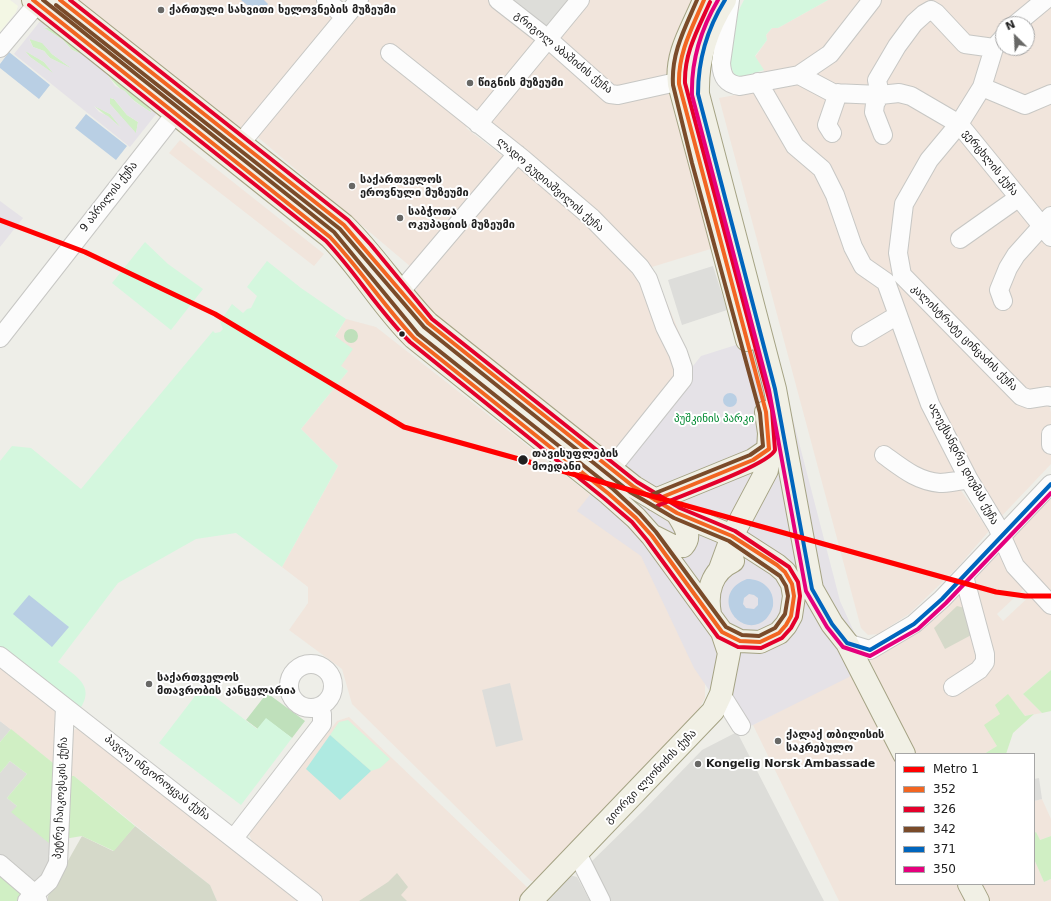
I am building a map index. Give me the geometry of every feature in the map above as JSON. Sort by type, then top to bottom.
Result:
[{"type":"main road","points":[[35,2],[330,237],[354,263],[386,308],[414,338],[609,494],[636,518],[652,536],[716,623],[740,641],[760,642],[779,633],[788,620],[794,606],[792,584],[785,572],[732,536],[677,513],[611,470],[442,334],[413,307],[366,248],[344,225],[240,144],[62,0]]},
{"type":"main road","points":[[704,0],[680,56],[678,75],[679,84],[766,412],[769,449],[767,470],[732,536],[720,569],[713,579],[709,590],[708,602],[716,623]]},
{"type":"main road","points":[[725,0],[707,36],[698,76],[698,94],[775,390],[812,590],[832,624],[847,643],[903,753]]},
{"type":"main road","points":[[655,500],[753,460],[769,449]]},
{"type":"main road","points":[[652,536],[673,546],[683,546],[688,539],[688,534],[677,513]]},
{"type":"main road","points":[[720,569],[728,563],[742,558],[757,557],[767,560]]},
{"type":"main road","points":[[794,596],[810,576]]},
{"type":"main road","points":[[794,596],[832,624]]},
{"type":"main road","name":"გიორგი ლეონიძის ქუჩა","points":[[531,901],[713,711],[721,694],[729,653],[716,623]]},
{"type":"main road","points":[[970,885],[978,901]]},
{"type":"street","points":[[326,0],[345,17]]},
{"type":"street","points":[[240,144],[359,0]]},
{"type":"street","name":"გრიგოლ აბაშიძის ქუჩა","points":[[498,0],[548,39],[610,94],[618,95],[672,84],[679,84]]},
{"type":"street","points":[[478,124],[580,0]]},
{"type":"street","points":[[730,0],[721,63],[722,72],[726,81],[732,85],[740,86],[799,75],[830,54],[872,0]]},
{"type":"street","points":[[1026,16],[1045,0]]},
{"type":"street","points":[[0,48],[35,2]]},
{"type":"street","points":[[883,136],[874,112],[875,104],[880,95],[877,80],[897,46],[914,23],[924,14],[931,10],[936,13],[965,44],[995,43]]},
{"type":"street","name":"ალექსანდრე დიუმას ქუჩა","points":[[995,51],[982,87],[959,124],[929,160],[904,204],[894,279],[898,316],[930,404],[969,480],[1001,535],[1015,566],[1051,605]]},
{"type":"street","name":"ლადო გუდიაშვილის ქუჩა","points":[[390,53],[517,154],[591,217],[640,267],[648,279],[665,327],[684,368],[683,379],[611,470]]},
{"type":"street","name":"ვერცხლის ქუჩა","points":[[799,75],[833,93],[880,95],[899,93],[911,96],[959,124],[1018,198],[1048,226]]},
{"type":"street","points":[[758,82],[795,146],[822,169],[835,195],[853,247],[863,266],[894,279]]},
{"type":"street","points":[[982,87],[1025,106],[1051,94]]},
{"type":"street","points":[[832,133],[827,125],[838,93]]},
{"type":"street","name":"9 აპრილის ქუჩა","points":[[0,338],[175,114]]},
{"type":"street","points":[[401,291],[517,154]]},
{"type":"street","points":[[960,239],[1018,198]]},
{"type":"street","points":[[1003,301],[999,290],[1008,268],[1016,255],[1048,226]]},
{"type":"street","name":"კალისტრატე ცინცაძის ქუჩა","points":[[894,279],[1021,396],[1029,399],[1048,396],[1051,397]]},
{"type":"street","points":[[861,336],[898,316]]},
{"type":"street","points":[[1051,434],[1051,445]]},
{"type":"street","points":[[884,455],[915,477],[942,483],[969,480]]},
{"type":"street","points":[[847,643],[870,650],[883,644],[914,624],[942,599],[1001,535],[1051,484]]},
{"type":"street","points":[[953,687],[979,670],[985,662],[985,654],[964,576]]},
{"type":"street","name":"პავლე ინგოროყვას ქუჩა","points":[[0,656],[313,901]]},
{"type":"street","points":[[721,694],[741,726]]},
{"type":"street","name":"პეტრე ჩაიკოვსკის ქუჩა","points":[[34,899],[49,880],[58,863],[65,707]]},
{"type":"street","points":[[234,838],[322,724],[322,714],[319,707]]},
{"type":"street","points":[[577,853],[601,901]]},
{"type":"street","points":[[0,864],[34,899]]},
{"type":"shaded area","points":[[0,0],[10,0],[18,6],[16,12],[0,32]]},
{"type":"shaded area","points":[[80,0],[316,0],[335,15],[242,129],[82,4]]},
{"type":"shaded area","points":[[241,0],[264,0],[268,4],[259,15]]},
{"type":"shaded area","points":[[368,0],[495,0],[541,37],[466,128],[505,158],[411,267],[254,134]]},
{"type":"shaded area","points":[[501,0],[573,0],[544,34]]},
{"type":"shaded area","points":[[590,0],[697,0],[670,55],[671,80],[618,91],[555,42]]},
{"type":"shaded area","points":[[828,0],[867,0],[811,62],[767,76],[755,57],[767,40],[766,35],[772,28],[778,28]]},
{"type":"shaded area","points":[[873,0],[1037,0],[1021,16],[995,16],[995,49],[957,120],[930,102],[841,92],[805,76]]},
{"type":"shaded area","points":[[1051,0],[1051,92],[1027,103],[985,87],[999,56],[1035,56],[1035,16]]},
{"type":"shaded area","points":[[41,20],[44,20],[156,109],[157,113],[130,147],[14,54]],"holes":[[[43,27],[54,29],[84,55],[72,50],[63,40]],[[29,39],[42,43],[52,54],[71,68],[50,58],[44,51],[33,47]],[[25,51],[44,62],[53,73],[30,57]],[[107,74],[116,78],[128,91],[145,101],[152,113],[135,102],[125,91],[115,86]],[[110,98],[114,99],[127,115],[138,122],[136,133],[110,104]],[[94,106],[110,114],[121,128],[108,116],[99,112]]]},
{"type":"shaded area","points":[[551,48],[615,100],[675,85],[717,247],[652,267],[684,344],[688,359],[618,461],[439,318],[417,294],[415,279],[522,152],[489,122]]},
{"type":"shaded area","points":[[9,52],[50,85],[39,99],[0,68],[0,64]]},
{"type":"shaded area","points":[[793,80],[904,97],[955,125],[921,170],[897,274],[882,277],[867,267],[853,232],[796,144],[763,88]]},
{"type":"shaded area","points":[[757,91],[813,166],[847,239],[887,288],[962,470],[958,486],[989,531],[957,568],[909,614],[878,634],[868,635],[861,628],[719,98]]},
{"type":"shaded area","points":[[991,92],[1024,107],[1051,97],[1051,213],[1042,222],[963,126]]},
{"type":"shaded area","points":[[86,114],[127,146],[116,160],[75,128]]},
{"type":"shaded area","points":[[959,134],[1051,245],[1051,389],[1034,397],[904,274],[906,206]]},
{"type":"shaded area","points":[[180,140],[324,254],[314,266],[169,153]]},
{"type":"shaded area","points":[[0,201],[23,218],[0,247]]},
{"type":"shaded area","points":[[713,266],[727,310],[682,325],[668,280]]},
{"type":"shaded area","points":[[904,280],[991,369],[1048,401],[1051,412],[1051,464],[998,520],[934,406],[891,286]]},
{"type":"shaded area","points":[[346,319],[376,327],[635,530],[705,678],[705,698],[694,718],[536,882],[531,881],[352,704],[342,669],[289,630],[308,603],[308,587],[282,567],[338,466],[301,429],[348,371],[341,366],[335,337]]},
{"type":"shaded area","name":"თავისუფლების მოედანი","points":[[771,334],[840,601],[865,656],[849,677],[753,725],[737,731],[694,668],[641,556],[577,511],[701,356]]},
{"type":"shaded area","points":[[727,393],[733,393],[737,397],[737,403],[733,407],[727,407],[723,403],[723,397]]},
{"type":"shaded area","points":[[1051,491],[1051,596],[1021,571],[1007,538]]},
{"type":"shaded area","points":[[993,553],[1001,556],[1028,585],[997,614],[1003,621],[1034,592],[1051,609],[1051,670],[1023,694],[1042,713],[1025,716],[1008,695],[1000,714],[997,746],[986,753],[912,753],[870,661],[879,649]]},
{"type":"shaded area","points":[[747,579],[753,579],[762,583],[770,590],[773,606],[766,619],[756,624],[747,625],[738,620],[732,613],[729,604],[730,595],[735,586]],"holes":[[[749,594],[758,598],[758,605],[754,609],[746,608],[743,604],[744,598]]]},
{"type":"shaded area","points":[[29,595],[69,627],[52,647],[13,614]]},
{"type":"shaded area","points":[[957,606],[969,609],[975,633],[945,649],[934,628]]},
{"type":"shaded area","points":[[0,664],[60,710],[58,767],[0,721]]},
{"type":"shaded area","points":[[861,668],[896,753],[895,885],[960,885],[968,901],[839,901],[753,725]]},
{"type":"shaded area","points":[[510,683],[523,740],[496,747],[482,690]]},
{"type":"shaded area","points":[[349,717],[529,889],[517,901],[321,901],[254,846],[248,832],[337,721]]},
{"type":"shaded area","points":[[0,721],[11,729],[0,742]]},
{"type":"shaded area","points":[[82,728],[297,901],[217,901],[210,885],[74,776],[65,776],[67,731]]},
{"type":"shaded area","points":[[737,732],[824,901],[608,901],[589,864],[702,750]]},
{"type":"shaded area","points":[[330,735],[371,771],[340,800],[306,769]]},
{"type":"shaded area","points":[[10,761],[27,774],[7,798],[17,806],[55,848],[38,886],[0,858],[0,773]]},
{"type":"shaded area","points":[[1039,778],[1042,799],[1035,801],[1035,779]]},
{"type":"shaded area","points":[[1042,799],[1051,819],[1051,836],[1040,840],[1035,832],[1035,801]]},
{"type":"shaded area","points":[[135,826],[210,885],[217,901],[48,901],[48,896],[82,836],[113,851]]},
{"type":"shaded area","points":[[1035,861],[1044,882],[1051,879],[1051,901],[985,901],[977,885],[1035,885]]},
{"type":"shaded area","points":[[397,873],[408,887],[401,895],[407,901],[359,901],[388,882]]},
{"type":"shaded area","points":[[566,874],[577,877],[590,901],[540,901]]},
{"type":"green space","points":[[744,0],[828,0],[778,28],[772,28],[766,35],[767,40],[755,56],[764,70],[739,78],[736,77],[732,68],[729,58],[729,48],[732,28]]},
{"type":"green space","points":[[42,27],[54,29],[85,56],[72,50],[63,40]]},
{"type":"green space","points":[[29,38],[43,43],[52,54],[74,70],[50,58],[44,51],[33,47]]},
{"type":"green space","points":[[24,50],[44,62],[55,75],[30,57]]},
{"type":"green space","points":[[106,73],[132,90],[152,113],[116,85]]},
{"type":"green space","points":[[110,98],[114,99],[127,115],[138,122],[136,134],[110,104]]},
{"type":"green space","points":[[93,105],[110,114],[124,130]]},
{"type":"green space","points":[[145,242],[168,264],[203,289],[171,330],[112,283]]},
{"type":"green space","points":[[267,261],[301,288],[346,319],[335,336],[353,349],[341,366],[348,371],[301,429],[338,466],[282,567],[236,533],[196,539],[118,583],[58,662],[77,677],[85,687],[86,694],[80,709],[0,646],[0,461],[12,446],[31,448],[81,489],[213,331],[215,333],[220,332],[223,329],[220,322],[232,304],[243,313],[247,309],[251,308],[257,296],[247,287]]},
{"type":"green space","points":[[348,329],[354,329],[358,333],[358,339],[354,343],[348,343],[344,339],[344,333]]},
{"type":"green space","points":[[1051,670],[1051,711],[1042,713],[1023,694]]},
{"type":"green space","points":[[202,687],[257,729],[266,718],[292,738],[241,805],[159,743]]},
{"type":"green space","points":[[267,693],[305,721],[292,738],[266,719],[258,729],[246,720]]},
{"type":"green space","points":[[1008,694],[1025,716],[1034,714],[1013,733],[1006,753],[986,753],[997,746],[984,725],[1000,714],[995,705]]},
{"type":"green space","points":[[348,720],[390,759],[380,768],[371,771],[330,735],[339,722]]},
{"type":"green space","points":[[11,729],[58,767],[55,848],[11,812],[17,806],[7,798],[27,774],[10,761],[0,773],[0,742]]},
{"type":"green space","points":[[65,776],[74,776],[135,826],[114,851],[82,836],[64,839]]},
{"type":"green space","points":[[1035,832],[1040,840],[1051,836],[1051,879],[1044,882],[1035,861]]},
{"type":"green space","points":[[0,869],[26,893],[23,901],[0,901]]},
{"type":"metro line","name":"1","points":[[0,220],[85,252],[215,314],[404,427],[996,592],[1025,596],[1051,596]]},
{"type":"transit line","name":"352","points":[[33,0],[330,237],[414,338],[609,494],[636,518],[652,536],[722,632],[740,641],[760,642],[779,633],[786,625],[791,616],[794,596],[792,584],[785,572],[777,565],[732,536],[677,513],[634,487],[428,323],[344,225],[60,0]]},
{"type":"transit line","name":"342","points":[[43,0],[334,232],[418,334],[613,489],[640,514],[656,532],[726,627],[742,635],[759,636],[775,628],[785,614],[788,596],[786,586],[780,576],[729,541],[674,518],[630,492],[424,327],[340,229],[56,5]]},
{"type":"transit line","name":"326","points":[[29,5],[326,241],[388,318],[410,342],[632,522],[647,540],[718,637],[738,647],[761,648],[782,638],[791,628],[797,617],[800,596],[798,582],[789,567],[735,531],[680,508],[637,482],[432,319],[371,245],[348,220],[70,0]]},
{"type":"transit line","name":"342","points":[[653,494],[750,455],[763,446],[760,413],[692,163],[673,85],[674,62],[677,51],[697,0]]},
{"type":"transit line","name":"352","points":[[655,500],[753,460],[769,449],[766,412],[679,84],[679,73],[683,51],[704,0]]},
{"type":"transit line","name":"350","points":[[718,0],[707,22],[698,46],[693,70],[692,95],[769,390],[806,591],[827,627],[843,647],[870,656],[918,629],[946,603],[1051,493]]},
{"type":"transit line","name":"371","points":[[725,0],[713,22],[705,45],[698,81],[698,94],[775,389],[812,589],[832,624],[847,643],[870,650],[914,624],[942,599],[1051,484]]},
{"type":"transit line","name":"326","points":[[657,506],[757,464],[775,450],[772,410],[685,83],[685,72],[689,51],[710,2]]},
{"type":"place","name":"ქართული სახვითი ხელოვნების მუზეუმი","points":[[161,10]]},
{"type":"place","name":"წიგნის მუზეუმი","points":[[470,83]]},
{"type":"place","name":"საქართველოს ეროვნული მუზეუმი","points":[[352,186]]},
{"type":"place","name":"საბჭოთა ოკუპაციის მუზეუმი","points":[[400,218]]},
{"type":"place","name":"თავისუფლების მოედანი","points":[[523,460]]},
{"type":"place","name":"საქართველოს მთავრობის კანცელარია","points":[[149,684]]},
{"type":"place","name":"ქალაქ თბილისის საკრებულო","points":[[778,741]]},
{"type":"place","name":"Kongelig Norsk Ambassade","points":[[698,764]]},
{"type":"park label","name":"პუშკინის პარკი","points":[[714,419]]}]
